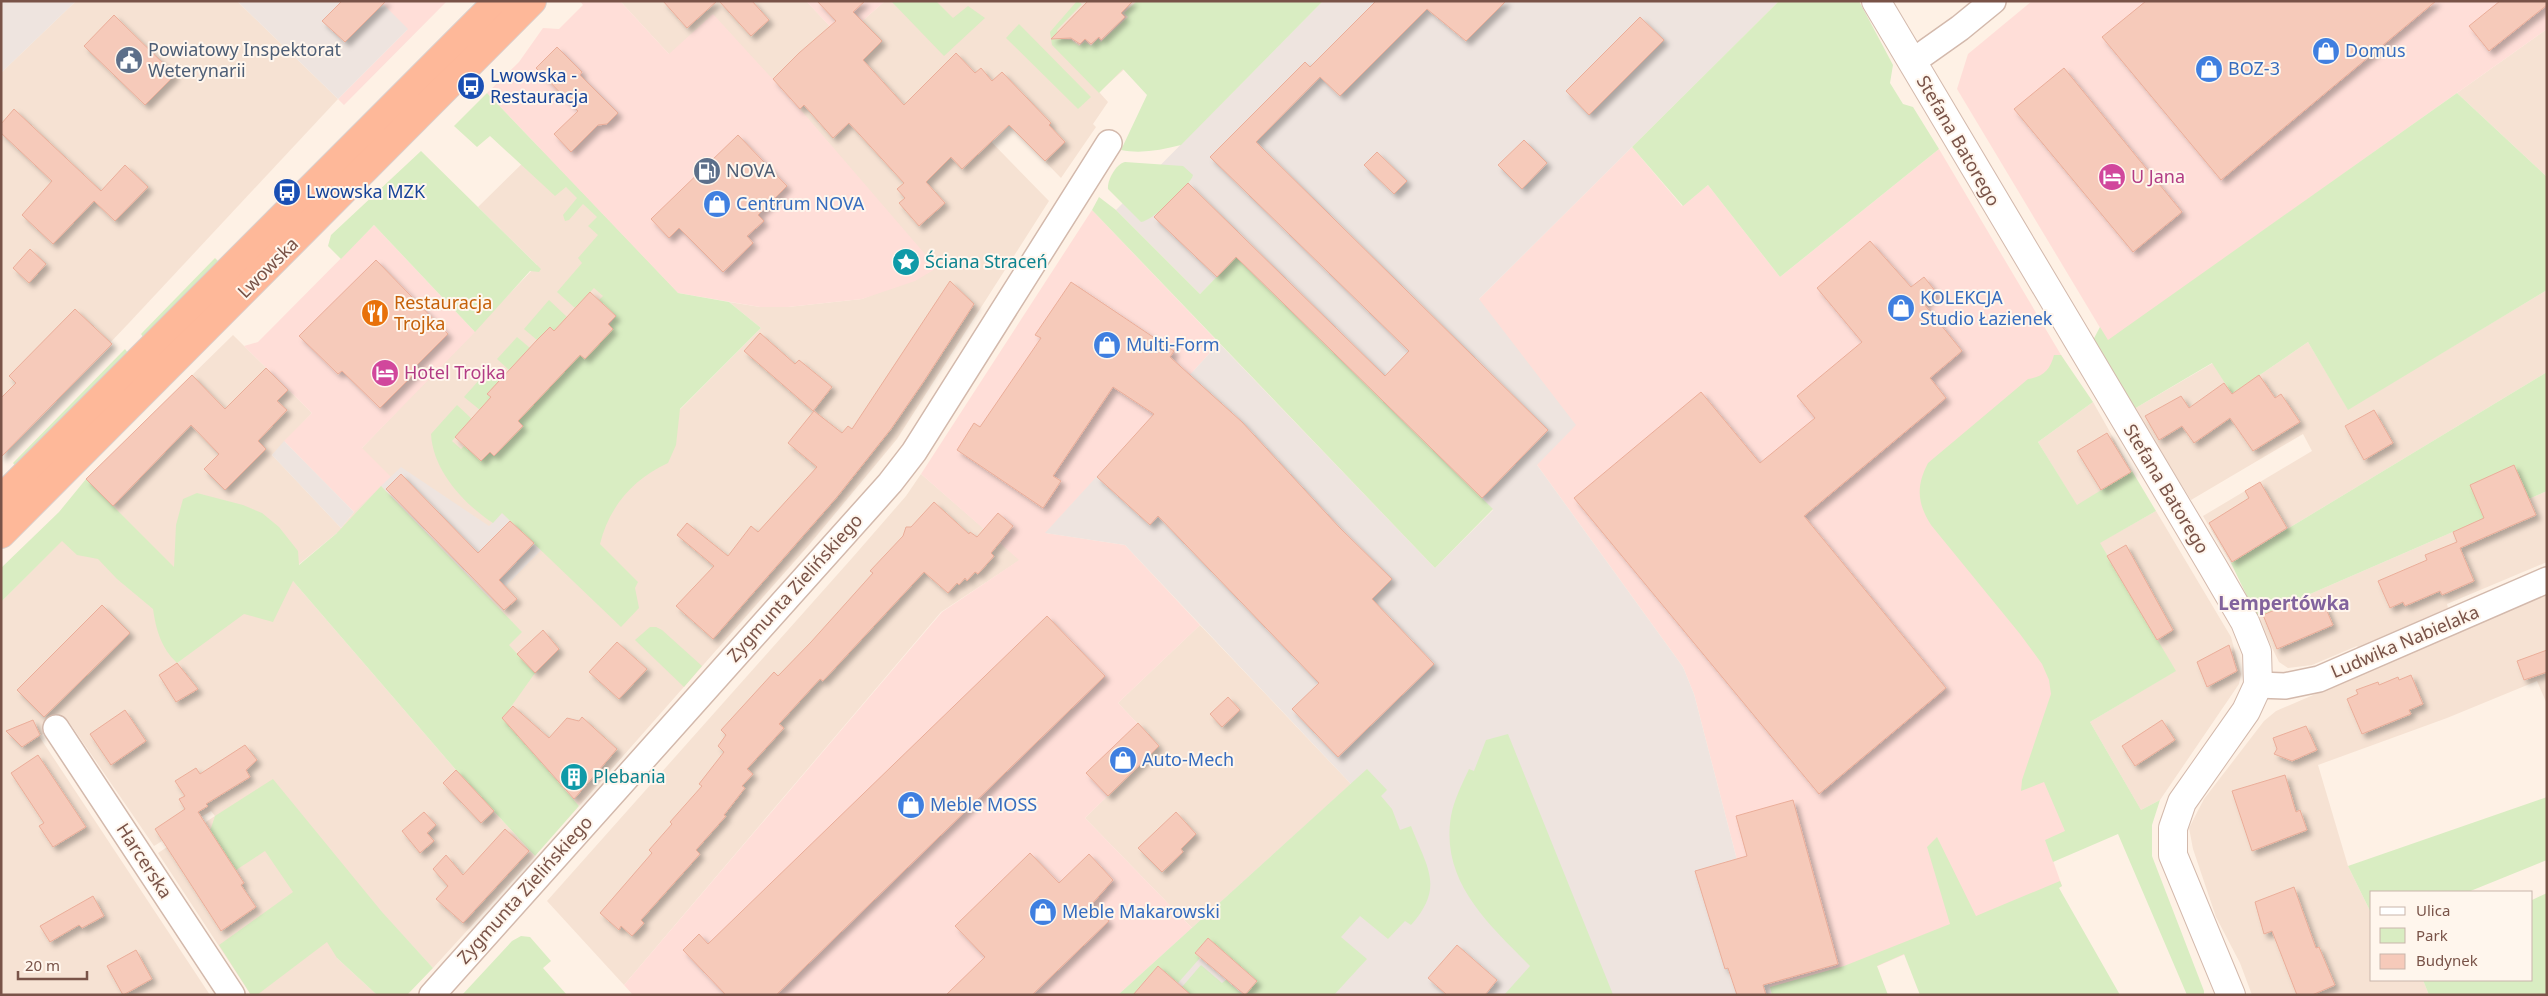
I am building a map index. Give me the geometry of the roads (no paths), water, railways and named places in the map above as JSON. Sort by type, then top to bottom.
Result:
[{"type":"highway","name":"Lwowska","points":[[1,499],[498,1]]},
{"type":"highway","name":"Lwowska","points":[[1,534],[532,1]]},
{"type":"street","name":"Stefana Batorego","points":[[1876,1],[2245,622],[2257,652],[2259,663],[2258,685],[2246,711],[2182,802],[2173,828],[2173,855],[2231,995]]},
{"type":"street","points":[[1912,62],[1960,28],[1993,1]]},
{"type":"street","name":"Zygmunta Zielińskiego","points":[[432,995],[890,483],[914,452],[1109,143]]},
{"type":"street","name":"Ludwika Nabielaka","points":[[2258,685],[2285,686],[2319,679],[2547,580]]},
{"type":"street","name":"Harcerska","points":[[56,728],[232,995]]},
{"type":"place","name":"Domus","points":[[2326,51]]},
{"type":"place","name":"Powiatowy Inspektorat Weterynarii","points":[[129,60]]},
{"type":"place","name":"BOZ-3","points":[[2209,69]]},
{"type":"place","name":"Lwowska - Restauracja","points":[[471,86]]},
{"type":"place","name":"NOVA","points":[[707,171]]},
{"type":"place","name":"U Jana","points":[[2112,177]]},
{"type":"place","name":"Lwowska MZK","points":[[287,192]]},
{"type":"place","name":"Centrum NOVA","points":[[717,204]]},
{"type":"place","name":"Ściana Straceń","points":[[906,262]]},
{"type":"place","name":"KOLEKCJA Studio Łazienek","points":[[1901,308]]},
{"type":"place","name":"Restauracja Trojka","points":[[375,313]]},
{"type":"place","name":"Multi-Form","points":[[1107,345]]},
{"type":"place","name":"Hotel Trojka","points":[[385,373]]},
{"type":"place","name":"Auto-Mech","points":[[1123,760]]},
{"type":"place","name":"Plebania","points":[[574,777]]},
{"type":"place","name":"Meble MOSS","points":[[911,805]]},
{"type":"place","name":"Meble Makarowski","points":[[1043,912]]},
{"type":"district","name":"Lempertówka","points":[[2284,603]]}]
